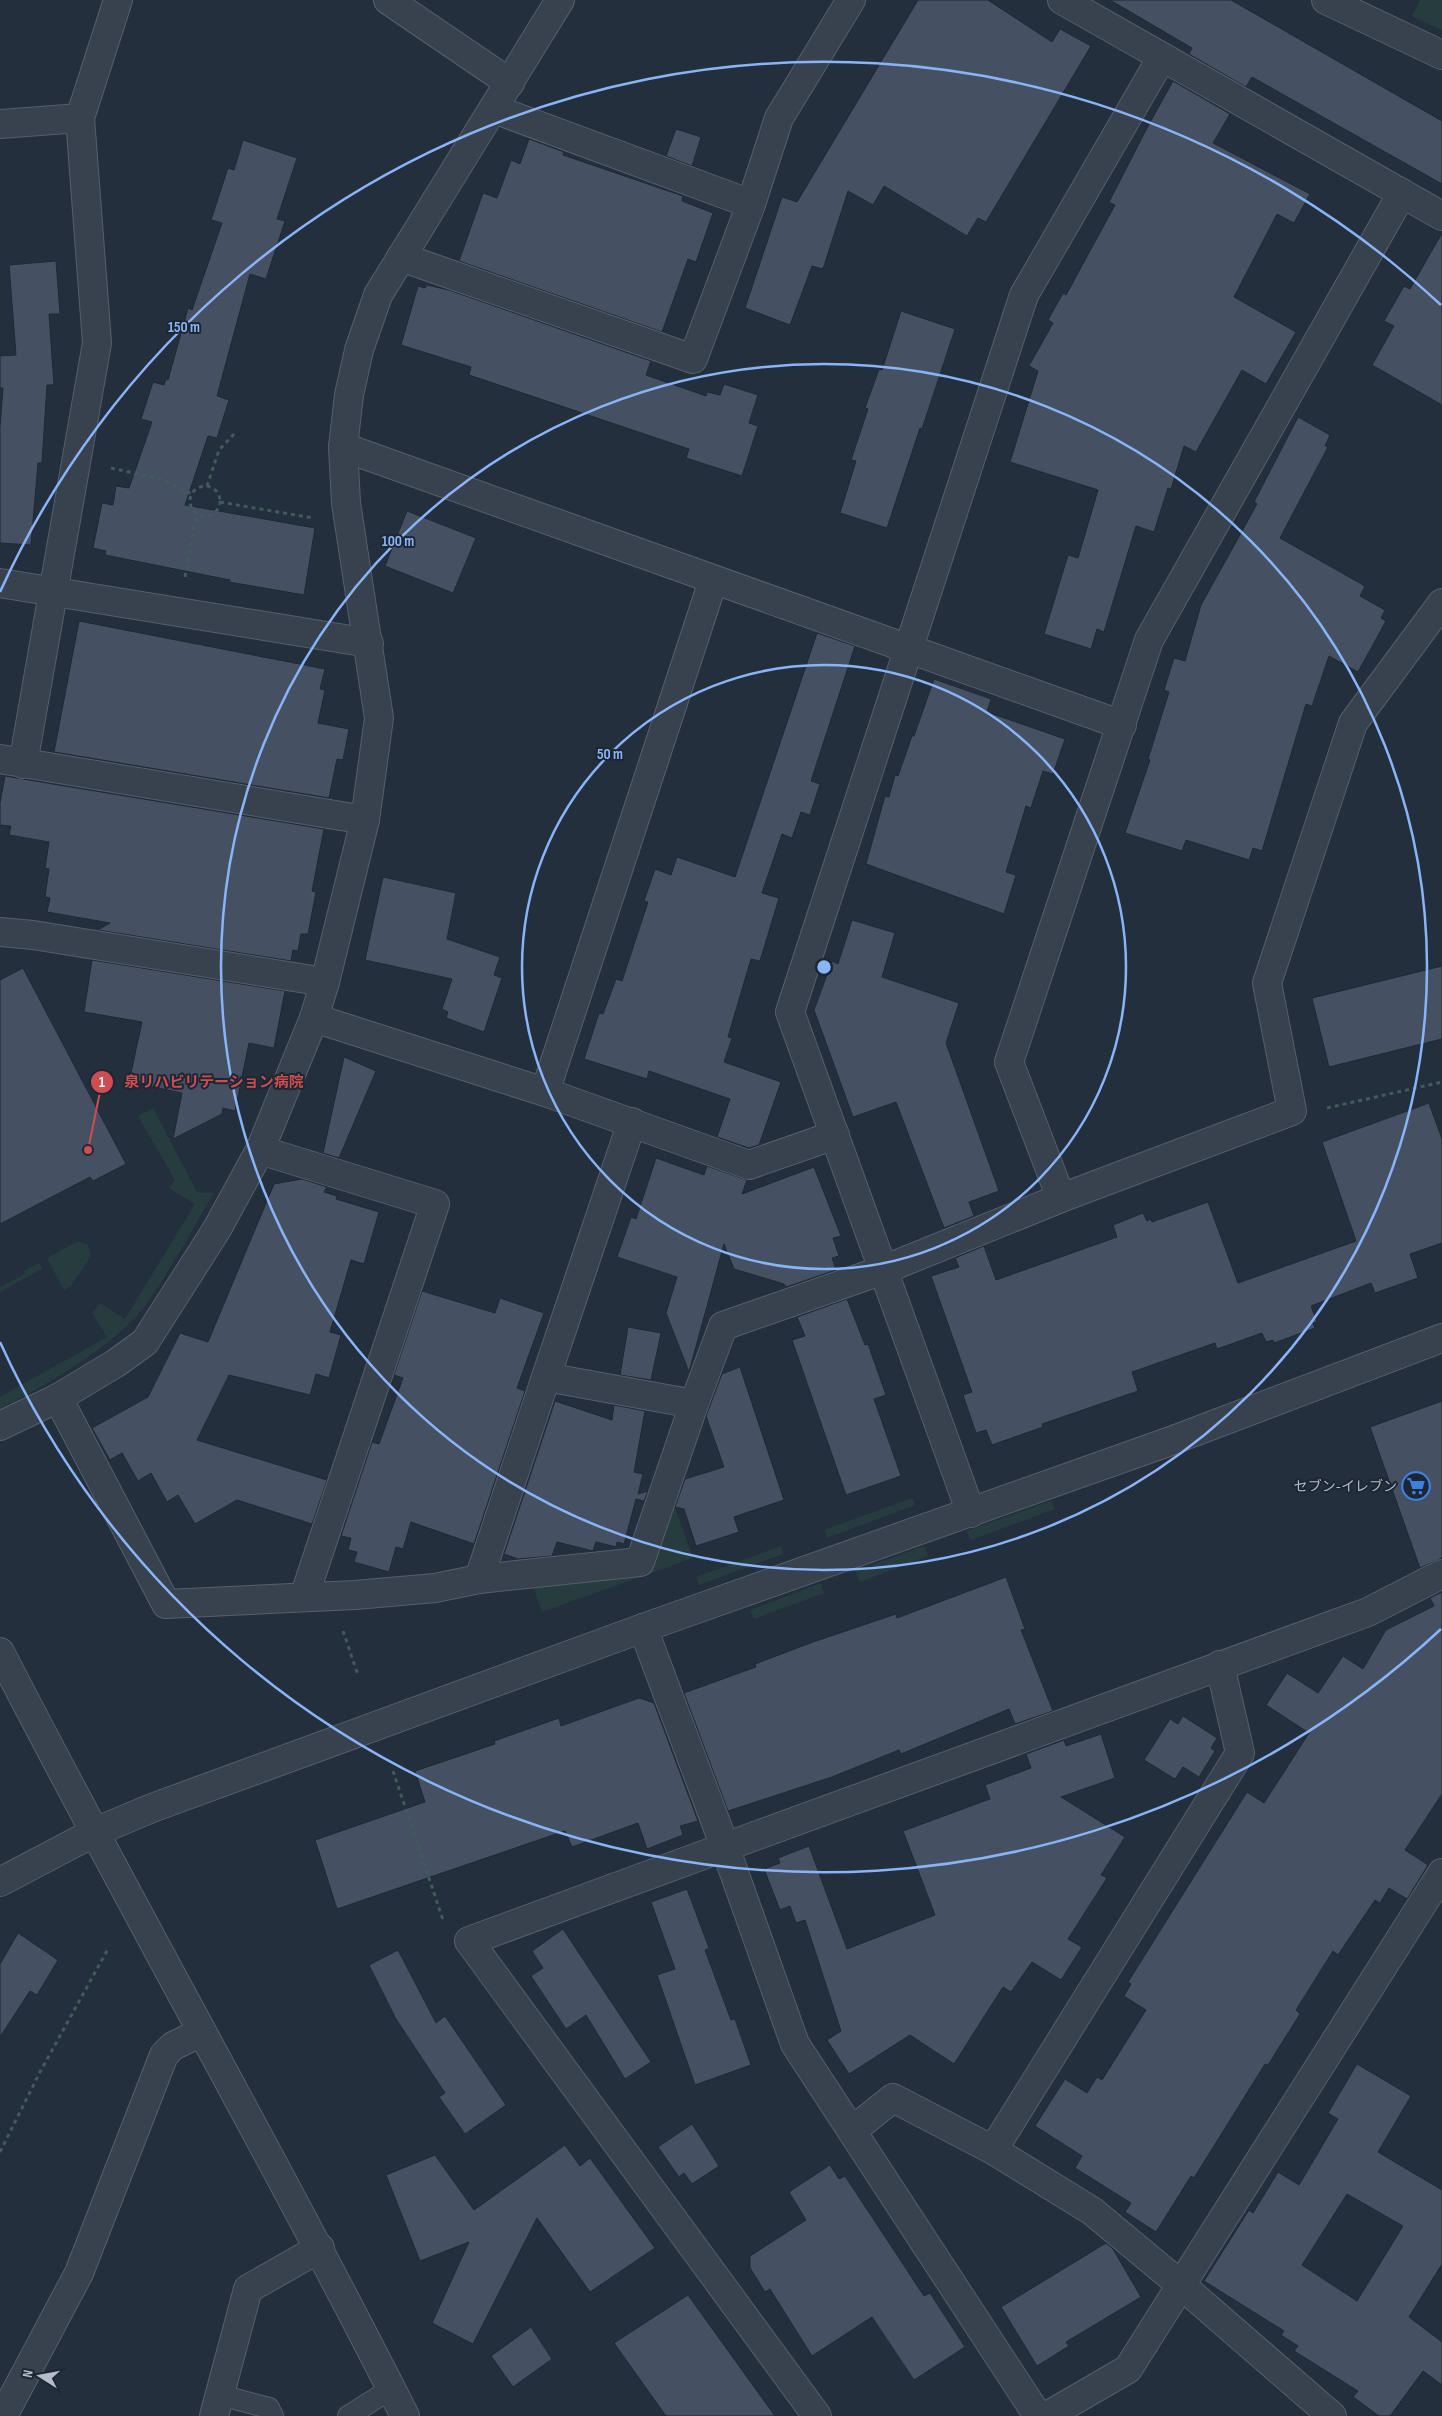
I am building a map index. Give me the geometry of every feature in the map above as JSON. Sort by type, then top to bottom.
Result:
[{"type":"street","points":[[118,0],[80,118],[97,342],[52,592],[11,761],[365,820]]},
{"type":"street","points":[[388,0],[510,83]]},
{"type":"street","points":[[0,1426],[58,1398],[116,1363],[145,1342],[217,1229],[260,1150],[314,1018],[325,982],[365,820],[379,718],[348,513],[343,447],[349,395],[359,350],[378,294],[560,0]]},
{"type":"street","points":[[402,257],[693,359],[751,204],[779,118],[851,0]]},
{"type":"street","points":[[1062,0],[1442,216]]},
{"type":"street","points":[[1326,0],[1442,56]]},
{"type":"street","points":[[971,1513],[790,1012],[1024,295],[1162,57]]},
{"type":"street","points":[[494,109],[751,204]]},
{"type":"street","points":[[0,124],[80,118]]},
{"type":"street","points":[[1061,1198],[1009,1062],[1149,640],[1402,193]]},
{"type":"street","points":[[343,447],[713,581],[1122,725]]},
{"type":"street","points":[[545,1092],[713,581]]},
{"type":"street","points":[[0,583],[369,643]]},
{"type":"street","points":[[58,1398],[166,1604],[435,1588],[479,1579],[640,1562],[723,1326],[884,1270],[1061,1198],[1292,1111],[1266,983],[1353,723],[1442,603]]},
{"type":"street","points":[[0,932],[33,935],[325,982]]},
{"type":"street","points":[[314,1018],[545,1092],[748,1165],[835,1135]]},
{"type":"street","points":[[479,1579],[632,1122]]},
{"type":"street","points":[[260,1150],[435,1204],[317,1596]]},
{"type":"street","points":[[0,1882],[95,1832],[152,1808],[643,1628],[1168,1442],[1442,1338]]},
{"type":"street","points":[[546,1377],[694,1404]]},
{"type":"street","points":[[818,2416],[469,1941],[1368,1612],[1442,1574]]},
{"type":"street","points":[[643,1628],[725,1847],[795,2044],[853,2130],[1038,2416]]},
{"type":"street","points":[[0,1652],[123,1888],[320,2248],[405,2416]]},
{"type":"street","points":[[994,2150],[1240,1752],[1220,1665]]},
{"type":"street","points":[[1048,2416],[1128,2369],[1442,1873]]},
{"type":"street","points":[[3,2416],[79,2273],[164,2055],[173,2046],[202,2032]]},
{"type":"street","points":[[853,2130],[893,2098],[994,2150],[1092,2212],[1181,2285],[1332,2416]]},
{"type":"street","points":[[217,2406],[248,2289],[320,2248]]},
{"type":"lane","points":[[348,2416],[391,2389]]},
{"type":"lane","points":[[217,2406],[269,2408],[273,2416]]},
{"type":"path","points":[[207,486],[219,450],[235,433]]},
{"type":"path","points":[[76,461],[161,479],[192,494]]},
{"type":"path","points":[[207,486],[217,492],[220,502],[212,514],[199,515],[190,504],[192,494],[199,487],[207,486]]},
{"type":"path","points":[[220,502],[315,518],[348,513]]},
{"type":"path","points":[[178,612],[194,526],[199,515]]},
{"type":"path","points":[[1292,1111],[1314,1111],[1442,1082]]},
{"type":"path","points":[[317,1596],[358,1676]]},
{"type":"path","points":[[393,1771],[446,1927],[469,1941]]},
{"type":"path","points":[[0,2152],[40,2072],[108,1949]]},
{"type":"green space","points":[[1420,0],[1442,0],[1442,30],[1412,16]]},
{"type":"green space","points":[[153,1108],[197,1192],[214,1193],[165,1276],[147,1303],[134,1318],[118,1334],[80,1363],[38,1389],[0,1409],[0,1397],[107,1337],[92,1313],[100,1303],[125,1319],[195,1204],[169,1188],[175,1180],[138,1116]]},
{"type":"green space","points":[[78,1241],[88,1245],[91,1256],[71,1286],[64,1290],[47,1258]]},
{"type":"green space","points":[[40,1263],[42,1269],[0,1292],[0,1287],[25,1274],[24,1271]]},
{"type":"green space","points":[[671,1496],[693,1558],[542,1612],[531,1581],[647,1569]]},
{"type":"green space","points":[[912,1498],[915,1505],[827,1538],[824,1530]]},
{"type":"green space","points":[[1051,1501],[1055,1509],[971,1540],[966,1531]]},
{"type":"green space","points":[[781,1546],[783,1554],[699,1585],[696,1577]]},
{"type":"green space","points":[[924,1546],[928,1556],[860,1582],[855,1571]]},
{"type":"green space","points":[[821,1583],[824,1593],[754,1619],[750,1610]]},
{"type":"building","points":[[918,0],[988,0],[1052,42],[1060,29],[1091,46],[986,222],[978,218],[967,236],[884,186],[873,205],[848,191],[823,269],[812,266],[790,325],[745,308],[782,197],[797,202]]},
{"type":"building","points":[[1110,0],[1231,0],[1442,121],[1442,184],[1252,77],[1246,87],[1189,54],[1192,48]]},
{"type":"building","points":[[1173,81],[1230,114],[1213,143],[1310,194],[1294,223],[1277,214],[1234,297],[1296,332],[1266,384],[1242,370],[1196,452],[1184,446],[1171,489],[1168,488],[1154,532],[1136,526],[1104,632],[1097,629],[1091,649],[1044,634],[1068,555],[1078,558],[1098,490],[1010,462],[1038,371],[1029,366],[1053,323],[1048,320],[1063,293],[1066,295],[1115,205],[1109,202]]},
{"type":"building","points":[[676,129],[701,137],[692,166],[666,156]]},
{"type":"building","points":[[529,139],[564,152],[563,155],[683,196],[682,201],[713,213],[696,262],[688,259],[662,332],[459,261],[483,193],[497,198],[511,160],[520,164]]},
{"type":"building","points":[[243,140],[297,158],[277,219],[285,221],[266,279],[250,274],[217,396],[229,400],[217,438],[208,436],[185,505],[315,528],[304,595],[229,582],[230,580],[105,555],[106,551],[93,548],[102,503],[113,505],[116,486],[129,488],[152,422],[141,419],[153,382],[164,385],[166,379],[168,380],[188,308],[192,310],[222,223],[211,220],[228,168],[234,170]]},
{"type":"building","points":[[1442,233],[1442,405],[1372,365],[1394,326],[1384,321],[1404,286],[1410,289]]},
{"type":"building","points":[[56,261],[60,314],[49,314],[54,385],[47,385],[42,463],[38,463],[31,545],[0,543],[0,427],[3,388],[0,388],[0,356],[16,355],[9,265]]},
{"type":"building","points":[[427,285],[449,290],[651,361],[646,375],[706,396],[707,392],[720,395],[724,384],[758,395],[749,423],[758,426],[742,476],[686,458],[689,449],[469,375],[471,367],[401,345],[418,286],[425,288]]},
{"type":"building","points":[[901,311],[955,329],[887,528],[840,513],[856,461],[851,460],[868,409],[865,408],[879,369],[882,370]]},
{"type":"building","points":[[1298,417],[1330,435],[1325,446],[1328,447],[1280,538],[1365,586],[1360,596],[1385,610],[1381,618],[1386,621],[1358,672],[1329,656],[1312,706],[1306,704],[1262,851],[1253,848],[1249,860],[1186,840],[1182,851],[1125,833],[1150,760],[1148,759],[1169,692],[1164,690],[1174,658],[1185,661],[1201,605],[1257,504],[1254,502]]},
{"type":"building","points":[[407,511],[476,538],[453,593],[385,566]]},
{"type":"building","points":[[79,621],[325,669],[320,689],[325,690],[318,723],[349,729],[343,760],[337,759],[329,798],[54,752]]},
{"type":"building","points":[[817,633],[855,646],[811,781],[820,784],[810,815],[801,812],[792,838],[782,834],[762,893],[779,898],[760,961],[751,959],[728,1037],[732,1038],[724,1062],[781,1082],[759,1145],[749,1148],[717,1137],[730,1099],[649,1071],[647,1079],[584,1059],[599,1013],[603,1014],[616,979],[622,981],[648,902],[644,901],[655,869],[671,875],[677,857],[735,877]]},
{"type":"building","points":[[934,679],[991,699],[987,712],[1065,739],[1053,774],[1043,771],[1031,808],[1026,806],[1006,872],[1016,875],[1004,914],[866,864],[885,796],[889,797],[895,775],[898,776]]},
{"type":"building","points":[[5,776],[324,829],[312,891],[316,892],[308,934],[301,934],[298,951],[293,950],[291,961],[98,930],[110,923],[47,912],[50,898],[45,897],[49,869],[45,868],[49,842],[9,835],[11,826],[0,825],[0,803]]},
{"type":"building","points":[[383,877],[456,893],[447,939],[500,957],[494,975],[502,978],[484,1032],[446,1018],[448,1012],[442,1009],[452,979],[365,960]]},
{"type":"building","points":[[852,920],[895,933],[882,977],[959,1003],[946,1043],[999,1191],[969,1202],[974,1216],[944,1228],[896,1102],[853,1117],[814,1010],[832,961],[838,964]]},
{"type":"building","points":[[92,960],[285,991],[274,1048],[249,1043],[235,1111],[223,1108],[222,1114],[173,1139],[182,1093],[129,1082],[142,1022],[84,1012]]},
{"type":"building","points":[[1442,966],[1442,1039],[1329,1067],[1312,998]]},
{"type":"building","points":[[23,968],[126,1164],[93,1181],[90,1177],[0,1224],[0,980]]},
{"type":"building","points":[[344,1057],[376,1071],[339,1158],[323,1153]]},
{"type":"building","points":[[1429,1103],[1442,1139],[1442,1243],[1410,1254],[1418,1278],[1375,1293],[1371,1283],[1311,1306],[1317,1322],[1313,1323],[1315,1328],[1274,1343],[1273,1340],[1266,1342],[1262,1333],[1217,1349],[1215,1343],[1132,1372],[1138,1391],[1042,1424],[1043,1427],[992,1445],[986,1430],[976,1433],[963,1395],[972,1392],[931,1276],[959,1267],[955,1258],[984,1246],[996,1280],[1117,1237],[1113,1225],[1143,1213],[1147,1221],[1151,1219],[1152,1222],[1208,1202],[1238,1283],[1356,1241],[1322,1142]]},
{"type":"building","points":[[656,1158],[704,1175],[707,1166],[747,1180],[742,1194],[814,1167],[841,1236],[833,1238],[839,1256],[832,1258],[836,1270],[786,1287],[784,1284],[734,1269],[724,1244],[689,1372],[666,1313],[677,1277],[617,1257],[631,1217],[636,1219]]},
{"type":"building","points":[[302,1179],[327,1187],[324,1192],[337,1196],[336,1199],[379,1212],[364,1264],[351,1260],[330,1332],[341,1335],[329,1378],[316,1374],[310,1395],[229,1375],[197,1440],[327,1480],[312,1524],[237,1500],[195,1524],[178,1495],[167,1502],[151,1473],[138,1481],[122,1453],[110,1460],[92,1428],[148,1397],[180,1333],[208,1342],[274,1184]]},
{"type":"building","points":[[422,1291],[495,1313],[500,1298],[544,1313],[517,1388],[525,1391],[474,1544],[411,1522],[403,1549],[396,1547],[389,1572],[354,1562],[357,1552],[348,1550],[351,1538],[341,1536],[372,1442],[379,1444],[403,1378],[394,1375]]},
{"type":"building","points":[[847,1299],[865,1345],[868,1344],[886,1395],[874,1399],[901,1476],[846,1495],[792,1340],[805,1336],[797,1317]]},
{"type":"building","points":[[628,1327],[661,1333],[651,1380],[620,1375]]},
{"type":"building","points":[[740,1367],[784,1500],[734,1517],[739,1532],[696,1546],[684,1509],[675,1507],[685,1479],[724,1467],[706,1416],[722,1374]]},
{"type":"building","points":[[555,1401],[612,1420],[614,1405],[645,1411],[634,1472],[643,1474],[638,1494],[648,1491],[644,1501],[636,1499],[624,1544],[617,1542],[616,1547],[596,1542],[593,1551],[557,1542],[552,1556],[518,1559],[504,1554]]},
{"type":"building","name":"セブン-イレブン","points":[[1442,1401],[1442,1558],[1420,1568],[1370,1427]]},
{"type":"building","points":[[1006,1577],[1025,1629],[1021,1630],[1053,1711],[1015,1724],[1009,1709],[901,1754],[899,1750],[832,1777],[728,1811],[684,1693],[756,1667],[755,1664],[813,1642],[896,1614],[897,1618]]},
{"type":"building","points":[[1442,1592],[1442,1794],[1405,1850],[1428,1865],[1407,1899],[1389,1888],[1380,1903],[1375,1900],[1338,1955],[1333,1951],[1296,2010],[1300,2014],[1268,2065],[1265,2064],[1194,2178],[1191,2176],[1156,2232],[1125,2212],[1131,2203],[1075,2168],[1082,2156],[1035,2126],[1065,2079],[1087,2093],[1097,2077],[1102,2080],[1146,2010],[1124,1996],[1131,1984],[1128,1982],[1247,1792],[1264,1803],[1309,1733],[1266,1705],[1287,1673],[1318,1693],[1343,1656],[1363,1669],[1386,1630],[1434,1606],[1430,1598]]},
{"type":"building","points":[[639,1698],[654,1703],[698,1821],[680,1826],[683,1835],[647,1849],[638,1823],[572,1847],[565,1831],[337,1909],[315,1840],[425,1802],[415,1771],[495,1744],[494,1741],[559,1718],[561,1726]]},
{"type":"building","points":[[1183,1716],[1217,1738],[1211,1748],[1215,1751],[1199,1777],[1183,1767],[1175,1779],[1144,1760],[1170,1719],[1178,1724]]},
{"type":"building","points":[[1101,1734],[1115,1778],[1061,1797],[1125,1837],[1101,1875],[1107,1878],[1068,1939],[1082,1947],[1061,1980],[1032,1962],[1011,1992],[1003,1987],[954,2064],[910,2035],[849,2074],[827,2040],[841,2031],[805,1920],[796,1923],[790,1906],[780,1910],[764,1869],[780,1863],[778,1858],[809,1846],[847,1949],[935,1915],[903,1831],[990,1799],[985,1785],[1031,1768],[1026,1754],[1064,1740],[1066,1746]]},
{"type":"building","points":[[687,1889],[709,1948],[705,1950],[731,2020],[735,2019],[751,2065],[695,2085],[657,1975],[675,1969],[651,1902]]},
{"type":"building","points":[[563,1929],[651,2062],[625,2079],[586,2015],[566,2029],[531,1976],[543,1968],[532,1951]]},
{"type":"building","points":[[18,1933],[58,1960],[37,1995],[30,1991],[0,2037],[0,1964]]},
{"type":"building","points":[[398,1950],[436,2023],[445,2016],[506,2105],[465,2134],[439,2097],[445,2093],[396,2019],[369,1965]]},
{"type":"building","points":[[1357,2064],[1411,2096],[1378,2152],[1442,2190],[1442,2264],[1409,2317],[1442,2342],[1442,2385],[1423,2371],[1390,2416],[1379,2416],[1353,2397],[1358,2391],[1294,2351],[1298,2346],[1281,2335],[1284,2331],[1204,2281],[1249,2210],[1253,2213],[1278,2172],[1299,2185],[1338,2119],[1328,2113]],"holes":[[[1347,2194],[1403,2226],[1357,2301],[1302,2265]]]},
{"type":"building","points":[[692,2124],[719,2166],[692,2184],[684,2173],[679,2177],[658,2147]]},
{"type":"building","points":[[565,2145],[580,2166],[590,2158],[655,2248],[590,2292],[537,2218],[473,2344],[432,2323],[469,2242],[420,2261],[386,2175],[435,2155],[474,2210]]},
{"type":"building","points":[[830,2165],[839,2179],[845,2176],[924,2296],[930,2293],[965,2347],[914,2380],[872,2317],[812,2356],[770,2289],[765,2292],[750,2268],[750,2256],[806,2220],[789,2192]]},
{"type":"building","points":[[1106,2243],[1113,2249],[1141,2297],[1066,2342],[1069,2346],[1037,2366],[1001,2307]]},
{"type":"building","points":[[688,2295],[775,2416],[666,2416],[614,2343]]},
{"type":"building","points":[[531,2327],[552,2359],[513,2387],[491,2356]]},
{"type":"place","name":"泉リハビリテーション病院","points":[[88,1150]]},
{"type":"place","name":"セブン-イレブン","points":[[1416,1486]]}]
